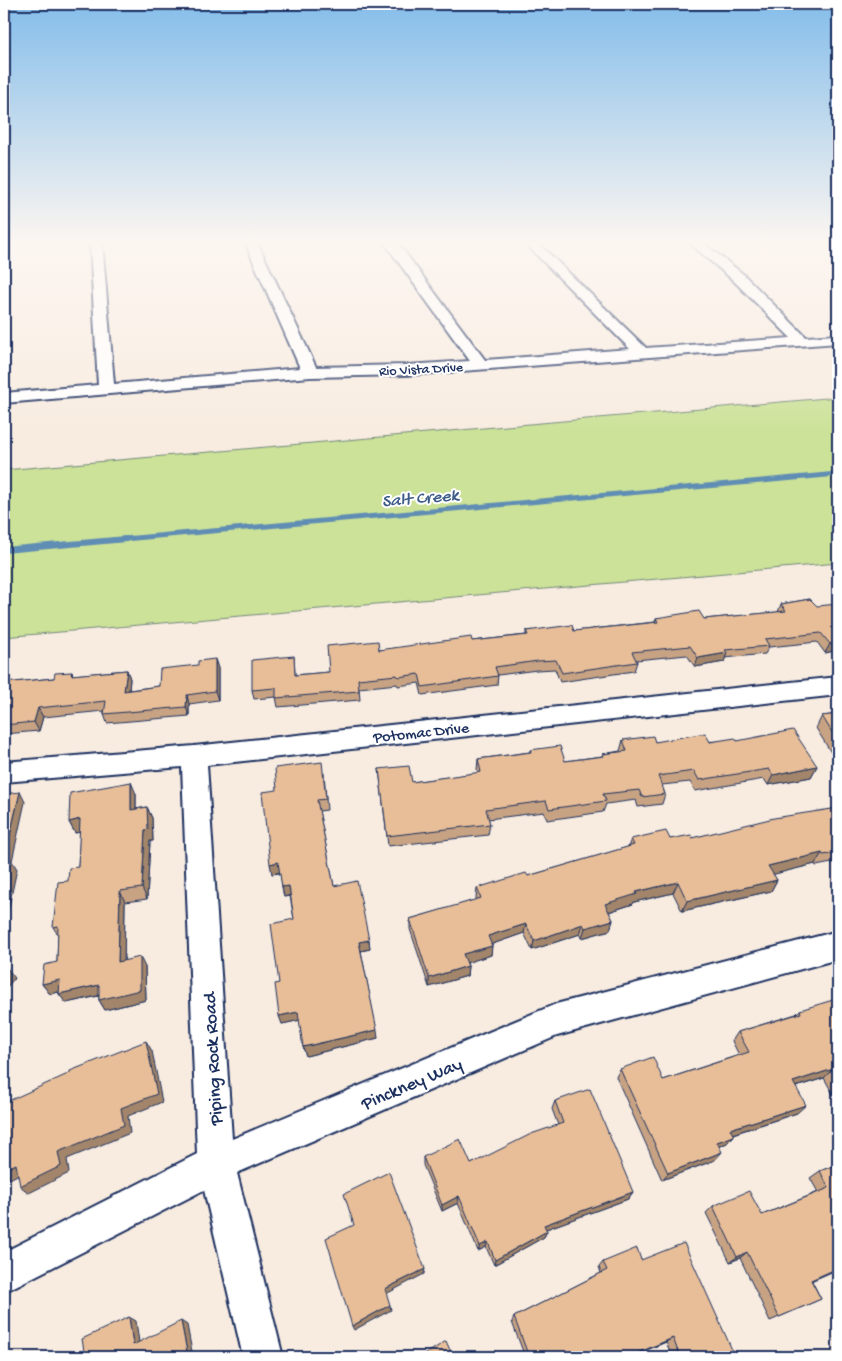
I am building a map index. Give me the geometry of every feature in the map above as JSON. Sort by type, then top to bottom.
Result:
[{"type":"street","points":[[100,306],[106,389]]},
{"type":"street","points":[[280,306],[310,372]]},
{"type":"street","points":[[437,306],[480,364]]},
{"type":"street","points":[[594,306],[642,353]]},
{"type":"street","points":[[767,306],[802,341]]},
{"type":"street","name":"Rio Vista Drive","points":[[4,398],[310,372],[408,370],[838,339]]},
{"type":"street","name":"Potomac Drive","points":[[4,772],[194,756],[838,686]]},
{"type":"street","name":"Piping Rock Road","points":[[194,756],[216,1164],[263,1357]]},
{"type":"street","name":"Pinckney Way","points":[[4,1273],[216,1164],[556,1020],[838,945]]},
{"type":"green space","points":[[838,397],[838,563],[4,637],[4,470]]},
{"type":"building","points":[[810,599],[817,606],[838,604],[838,642],[830,644],[821,633],[765,639],[769,646],[725,650],[727,653],[698,658],[690,646],[632,652],[637,662],[562,673],[556,660],[538,661],[495,667],[498,676],[422,687],[419,674],[358,679],[359,691],[276,698],[276,688],[252,690],[252,660],[294,656],[295,675],[329,672],[327,646],[378,641],[379,650],[471,637],[472,641],[528,635],[526,631],[572,625],[574,631],[658,622],[656,618],[699,611],[704,619],[786,611],[781,604]]},
{"type":"building","points":[[215,659],[215,691],[187,695],[186,707],[104,714],[106,701],[38,708],[34,722],[4,725],[4,683],[54,678],[55,673],[72,672],[71,675],[127,670],[124,691],[159,686],[160,669],[198,665],[198,661]]},
{"type":"building","points":[[838,714],[838,742],[822,716]]},
{"type":"building","points":[[793,730],[817,766],[773,775],[769,769],[699,780],[694,771],[658,776],[665,794],[642,797],[639,790],[603,794],[606,801],[549,809],[546,801],[486,809],[490,824],[387,836],[379,769],[409,766],[412,782],[481,772],[478,759],[531,752],[530,750],[560,746],[565,761],[627,751],[623,740],[653,736],[655,742],[705,733],[710,742],[735,738],[737,741]]},
{"type":"building","points":[[322,762],[326,799],[317,800],[334,886],[357,881],[369,940],[359,942],[377,1030],[303,1047],[298,1012],[279,1016],[275,984],[279,983],[271,924],[294,919],[289,886],[282,887],[278,862],[270,864],[262,792],[277,790],[275,768]]},
{"type":"building","points":[[131,782],[131,810],[147,807],[148,829],[145,830],[142,888],[120,891],[118,962],[140,957],[140,990],[99,1000],[99,985],[59,994],[60,980],[42,984],[44,965],[57,962],[58,926],[53,927],[58,882],[68,881],[69,868],[78,867],[80,819],[69,822],[70,793]]},
{"type":"building","points":[[20,792],[4,860],[4,794]]},
{"type":"building","points":[[838,808],[838,853],[823,855],[822,853],[768,866],[777,880],[687,901],[678,882],[636,892],[637,894],[605,904],[613,920],[585,928],[583,924],[534,941],[526,924],[488,936],[492,946],[463,954],[468,966],[429,978],[410,919],[481,898],[477,888],[526,873],[528,876],[634,845],[631,839],[666,831],[670,839],[691,835],[692,838],[774,818]]},
{"type":"building","points":[[11,859],[4,891],[4,860]]},
{"type":"building","points":[[833,1000],[838,1010],[838,1078],[833,1069],[793,1082],[806,1105],[730,1129],[734,1136],[717,1142],[722,1152],[668,1173],[620,1069],[653,1057],[663,1080],[749,1052],[738,1032],[801,1013],[800,1010]]},
{"type":"building","points":[[146,1041],[157,1094],[121,1108],[124,1125],[58,1152],[61,1166],[20,1186],[16,1164],[4,1170],[4,1103],[70,1073],[70,1071]]},
{"type":"building","points":[[590,1089],[633,1192],[544,1225],[547,1231],[495,1260],[488,1242],[480,1246],[459,1196],[442,1205],[423,1157],[460,1139],[471,1164],[531,1134],[563,1123],[555,1101]]},
{"type":"building","points":[[838,1164],[838,1268],[811,1280],[821,1299],[779,1317],[747,1252],[737,1257],[713,1206],[749,1191],[762,1215],[829,1188],[820,1171]]},
{"type":"building","points":[[389,1172],[425,1269],[385,1289],[390,1305],[352,1326],[326,1238],[354,1225],[344,1194]]},
{"type":"building","points":[[684,1243],[733,1352],[722,1357],[680,1357],[673,1338],[628,1357],[529,1357],[514,1317],[607,1270],[603,1262],[637,1248],[641,1260]]},
{"type":"building","points":[[129,1317],[133,1345],[181,1321],[188,1357],[85,1357],[82,1339]]},
{"type":"building","points":[[446,1341],[453,1357],[421,1357]]},
{"type":"waterway","name":"Salt Creek","points":[[113,540],[838,474]]},
{"type":"waterway","name":"Salt Creek","points":[[4,550],[126,539]]}]
